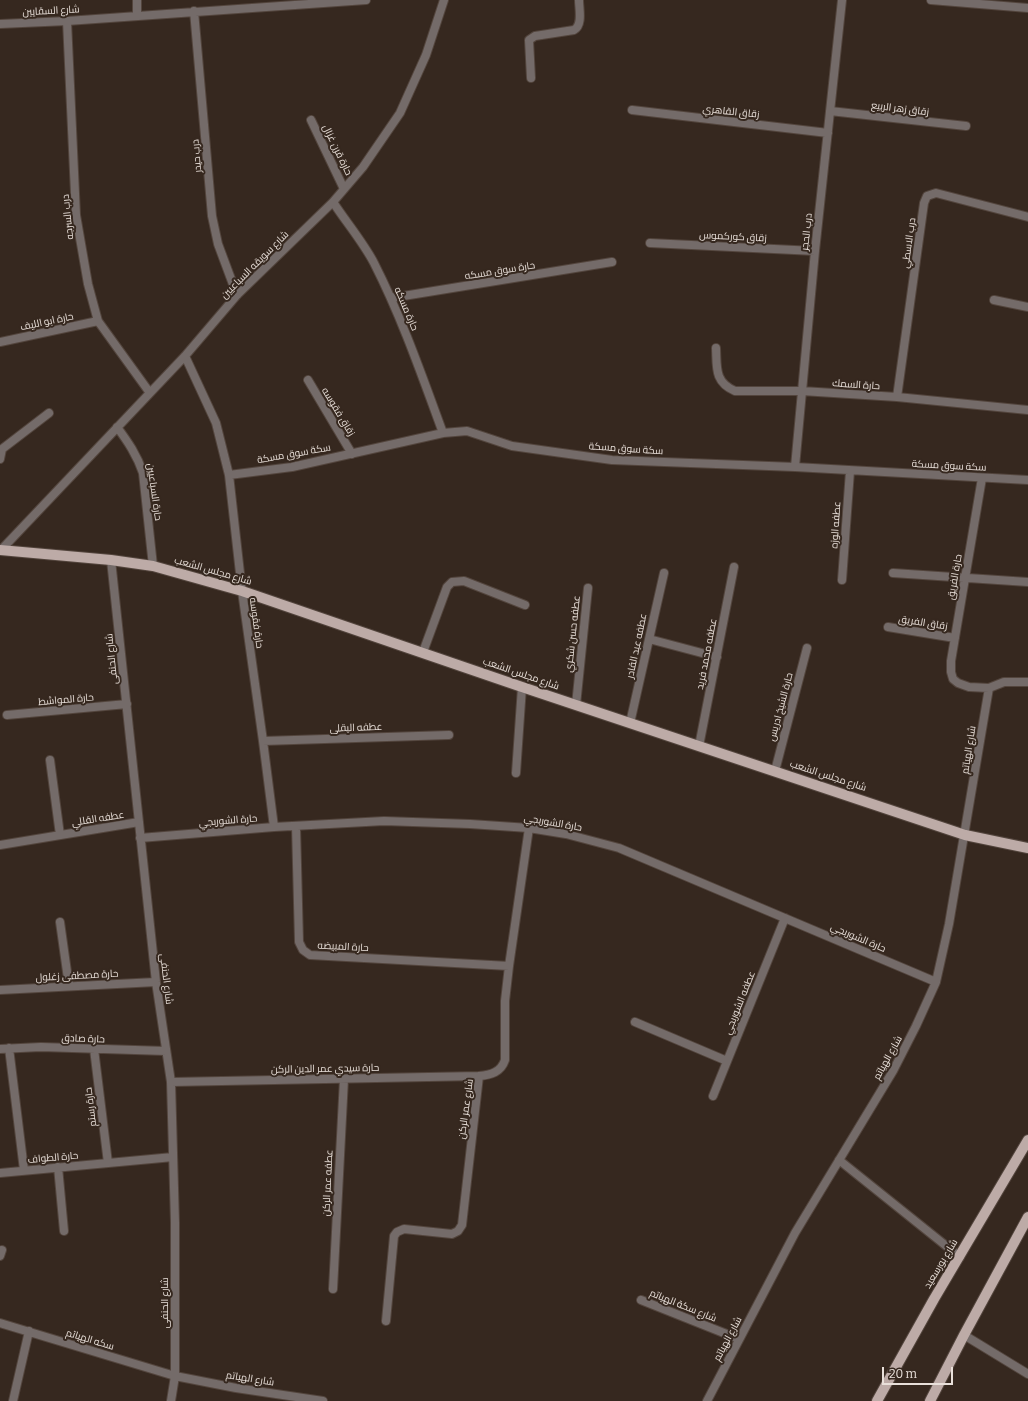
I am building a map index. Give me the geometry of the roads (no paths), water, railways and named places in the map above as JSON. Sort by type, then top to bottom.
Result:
[{"type":"main road","name":"شارع مجلس الشعب","points":[[0,550],[111,560],[153,566],[242,591],[522,687],[965,835],[1028,848]]},
{"type":"main road","name":"شارع بورسعيد","points":[[877,1401],[934,1299],[1028,1140]]},
{"type":"main road","points":[[930,1401],[1028,1216]]},
{"type":"street","points":[[137,0],[137,16]]},
{"type":"street","name":"شارع السقايين","points":[[0,24],[66,21],[366,0]]},
{"type":"street","name":"شارع سويقه السباعيين","points":[[0,550],[186,356],[236,295],[333,202],[363,167],[400,113],[426,55],[444,0]]},
{"type":"street","points":[[531,78],[529,40],[535,36],[574,30],[578,28],[579,0]]},
{"type":"street","name":"درب الحجر","points":[[795,467],[815,251],[842,0]]},
{"type":"street","points":[[931,0],[1028,8]]},
{"type":"street","name":"درب حيدر","points":[[194,11],[212,216],[218,244],[236,295]]},
{"type":"street","name":"درب السرجه","points":[[66,21],[76,216],[88,284],[98,321],[150,393]]},
{"type":"street","name":"زقاق القاهري","points":[[632,110],[828,133]]},
{"type":"street","name":"زقاق زهر الربيع","points":[[830,111],[966,126]]},
{"type":"street","name":"حارة قرن غزال","points":[[311,120],[344,189]]},
{"type":"street","name":"درب الاسطي","points":[[897,397],[924,203],[927,196],[936,194],[1028,216]]},
{"type":"street","name":"حارة مسكه","points":[[333,202],[373,261],[391,298],[411,347],[442,433]]},
{"type":"street","name":"زقاق كوركموس","points":[[650,243],[815,251]]},
{"type":"street","name":"حارة سوق مسكه","points":[[391,298],[612,262]]},
{"type":"street","points":[[994,300],[1028,307]]},
{"type":"street","name":"حارة ابو الليف","points":[[0,342],[98,321]]},
{"type":"street","name":"حارة السمك","points":[[716,348],[719,378],[726,388],[735,392],[802,391],[897,397],[1028,410]]},
{"type":"street","name":"حارة فقوسه","points":[[186,356],[216,423],[229,475],[242,591],[274,827]]},
{"type":"street","name":"زقاق فقوسه","points":[[308,380],[352,454]]},
{"type":"street","points":[[0,459],[2,449],[49,413]]},
{"type":"street","name":"حارة السباعيين","points":[[117,428],[139,460],[142,473],[153,566]]},
{"type":"street","name":"سكة سوق مسكة","points":[[229,475],[292,467],[442,433],[467,431],[512,446],[612,460],[795,467],[1028,480]]},
{"type":"street","name":"عطفه الوزه","points":[[842,580],[850,471]]},
{"type":"street","name":"حارة الفريق","points":[[982,478],[951,661],[953,679],[958,683],[969,686],[989,688]]},
{"type":"street","name":"شارع الحنفى","points":[[111,560],[156,982],[171,1082],[176,1223],[175,1376],[171,1401]]},
{"type":"street","name":"عطفه محمد فريد","points":[[699,746],[734,567]]},
{"type":"street","name":"عطفه عبد القادر","points":[[630,723],[664,573]]},
{"type":"street","points":[[894,573],[1028,582]]},
{"type":"street","points":[[422,652],[447,587],[452,582],[464,581],[525,605]]},
{"type":"street","name":"عطفه حسن شكري","points":[[576,705],[588,588]]},
{"type":"street","name":"زقاق الفريق","points":[[888,627],[955,638]]},
{"type":"street","points":[[649,639],[717,657]]},
{"type":"street","name":"حارة الشيخ ادريس","points":[[774,771],[807,648]]},
{"type":"street","points":[[989,688],[1004,682],[1028,682]]},
{"type":"street","points":[[516,773],[522,687]]},
{"type":"street","name":"شارع الهياتم","points":[[707,1401],[795,1233],[893,1071],[936,982],[949,924],[989,688]]},
{"type":"street","name":"حارة المواشط","points":[[6,715],[126,704]]},
{"type":"street","name":"عطفه البقلى","points":[[263,741],[449,735]]},
{"type":"street","name":"عطفه القللي","points":[[50,760],[60,835]]},
{"type":"street","name":"حارة الشوربجي","points":[[140,838],[274,827],[384,821],[529,828],[566,834],[619,848],[936,982]]},
{"type":"street","name":"عطفه القللي","points":[[0,845],[138,822]]},
{"type":"street","name":"حارة المبيضه","points":[[296,826],[299,942],[303,950],[310,955],[509,966]]},
{"type":"street","name":"شارع عمر الركن","points":[[386,1321],[394,1236],[397,1232],[404,1230],[452,1234],[462,1225],[479,1076],[488,1075],[498,1071],[505,1060],[505,1001],[529,828]]},
{"type":"street","name":"عطفه الشوربجي","points":[[713,1096],[785,918]]},
{"type":"street","points":[[60,922],[69,986]]},
{"type":"street","name":"حارة مصطفى زغلول","points":[[0,990],[156,982]]},
{"type":"street","points":[[635,1022],[727,1061]]},
{"type":"street","name":"حارة صادق","points":[[0,1049],[41,1047],[166,1051]]},
{"type":"street","points":[[9,1048],[24,1170]]},
{"type":"street","name":"حارة رستم","points":[[94,1049],[108,1163]]},
{"type":"street","name":"حارة سيدي عمر الدين الركن","points":[[171,1082],[479,1076]]},
{"type":"street","name":"عطفه عمر الركن","points":[[333,1289],[344,1079]]},
{"type":"street","name":"حارة الطواف","points":[[0,1173],[174,1157]]},
{"type":"street","points":[[839,1160],[960,1257]]},
{"type":"street","points":[[58,1167],[64,1231]]},
{"type":"street","name":"شارع سكة الهياتم","points":[[641,1300],[739,1339]]},
{"type":"street","name":"سكه الهياتم","points":[[0,1323],[175,1376]]},
{"type":"street","points":[[13,1401],[29,1331]]},
{"type":"street","points":[[964,1335],[1028,1374]]},
{"type":"street","name":"شارع الهياتم","points":[[175,1376],[236,1388],[323,1401]]}]
